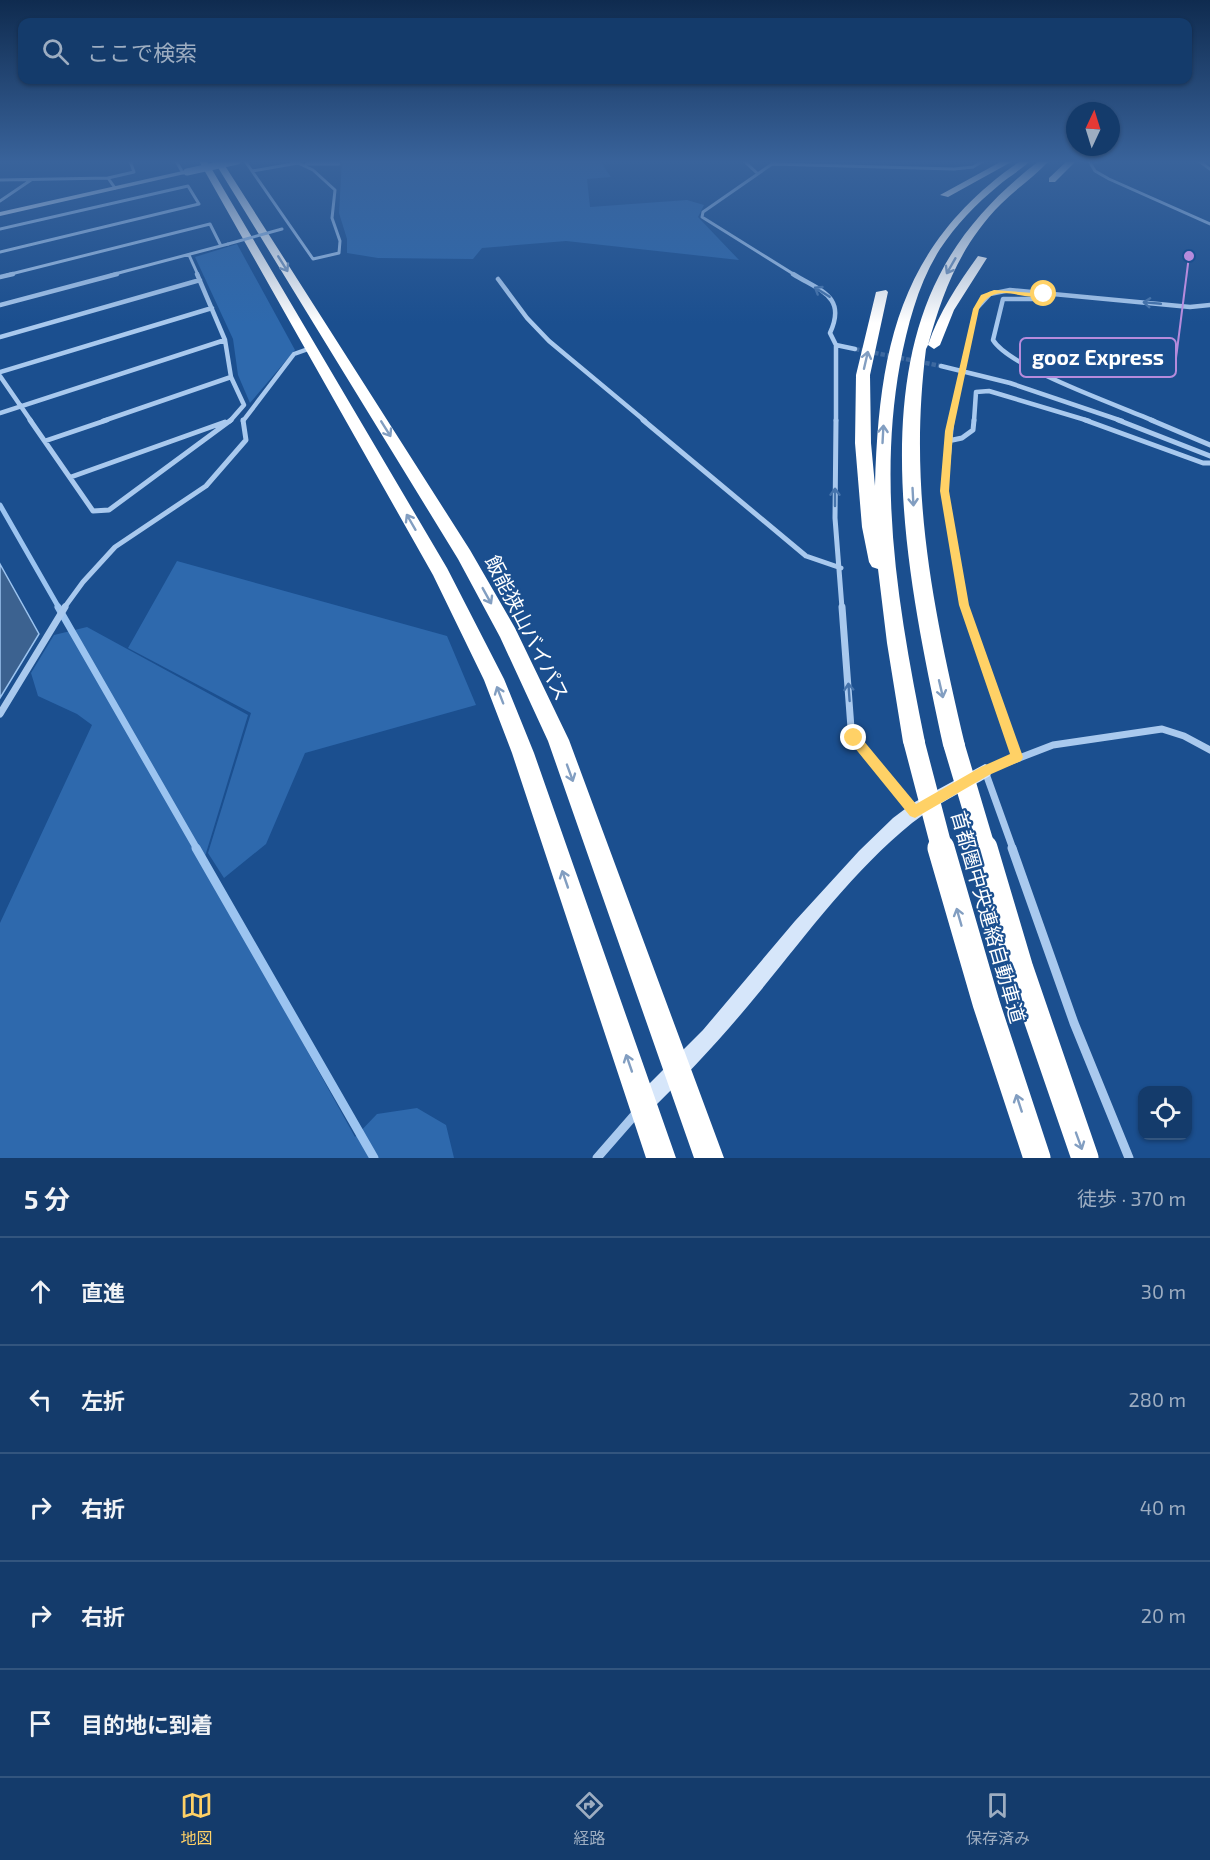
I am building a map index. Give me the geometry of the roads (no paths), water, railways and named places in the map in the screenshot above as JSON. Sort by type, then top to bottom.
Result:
[{"type":"highway","points":[[222,215],[311,348],[441,573],[494,679],[523,753],[661,1158]]},
{"type":"highway","name":"飯能狭山バイパス","points":[[252,215],[464,555],[508,634],[558,740],[709,1158]]},
{"type":"highway","name":"首都圏中央連絡自動車道","points":[[963,215],[952,226],[924,268],[903,321],[884,413],[882,459],[889,580],[900,667],[914,742],[973,966],[1037,1158]]},
{"type":"highway","name":"首都圏中央連絡自動車道","points":[[986,215],[947,273],[935,297],[927,325],[917,370],[912,426],[914,519],[923,591],[954,745],[1020,969],[1085,1158]]},
{"type":"highway","points":[[912,426],[940,323],[956,294],[982,258]]},
{"type":"highway","points":[[882,292],[863,375],[863,443],[870,527],[900,667]]},
{"type":"street","points":[[0,229],[61,215]]},
{"type":"street","points":[[0,252],[153,215]]},
{"type":"street","points":[[282,215],[313,260],[339,253],[340,241],[332,215]]},
{"type":"street","points":[[702,215],[702,217],[830,297],[838,305],[839,315],[830,333],[836,345],[835,518],[841,568],[851,728],[854,738],[915,812]]},
{"type":"street","points":[[1190,215],[1210,224]]},
{"type":"street","points":[[0,277],[210,224],[221,246]]},
{"type":"street","points":[[0,305],[290,227]]},
{"type":"street","points":[[189,255],[212,308],[225,340],[231,377],[244,405],[231,420],[109,510],[93,511],[0,374],[212,308]]},
{"type":"street","points":[[498,279],[527,318],[567,356],[806,556],[841,568]]},
{"type":"street","points":[[0,337],[200,280]]},
{"type":"street","points":[[1017,757],[964,605],[945,491],[948,441],[971,328],[983,296],[994,291],[1010,290],[1190,307],[1210,305]]},
{"type":"street","points":[[1044,294],[1044,298],[1041,299],[1003,300],[993,340],[999,350],[1042,373],[1210,445]]},
{"type":"street","points":[[0,413],[225,340]]},
{"type":"street","points":[[836,345],[855,349]]},
{"type":"street","points":[[0,714],[69,603],[114,549],[216,476],[246,440],[243,420],[294,354],[311,348]]},
{"type":"street","points":[[941,366],[1049,393],[1210,456]]},
{"type":"street","points":[[45,441],[231,377]]},
{"type":"street","points":[[948,441],[962,438],[973,430],[976,392],[988,389],[1044,405],[1203,463],[1210,463]]},
{"type":"street","points":[[71,477],[231,420]]},
{"type":"street","points":[[597,1158],[643,1104],[677,1074],[846,875],[915,812],[985,771],[1053,745],[1162,729],[1184,736],[1210,750]]},
{"type":"street","points":[[985,771],[1074,1023],[1129,1158]]},
{"type":"waterway","points":[[0,505],[59,608]]},
{"type":"waterway","points":[[58,607],[197,849]]},
{"type":"waterway","points":[[196,848],[374,1158]]},
{"type":"tunnel","points":[[855,349],[941,366]]},
{"type":"place","name":"gooz Express","points":[[1189,256]]}]
